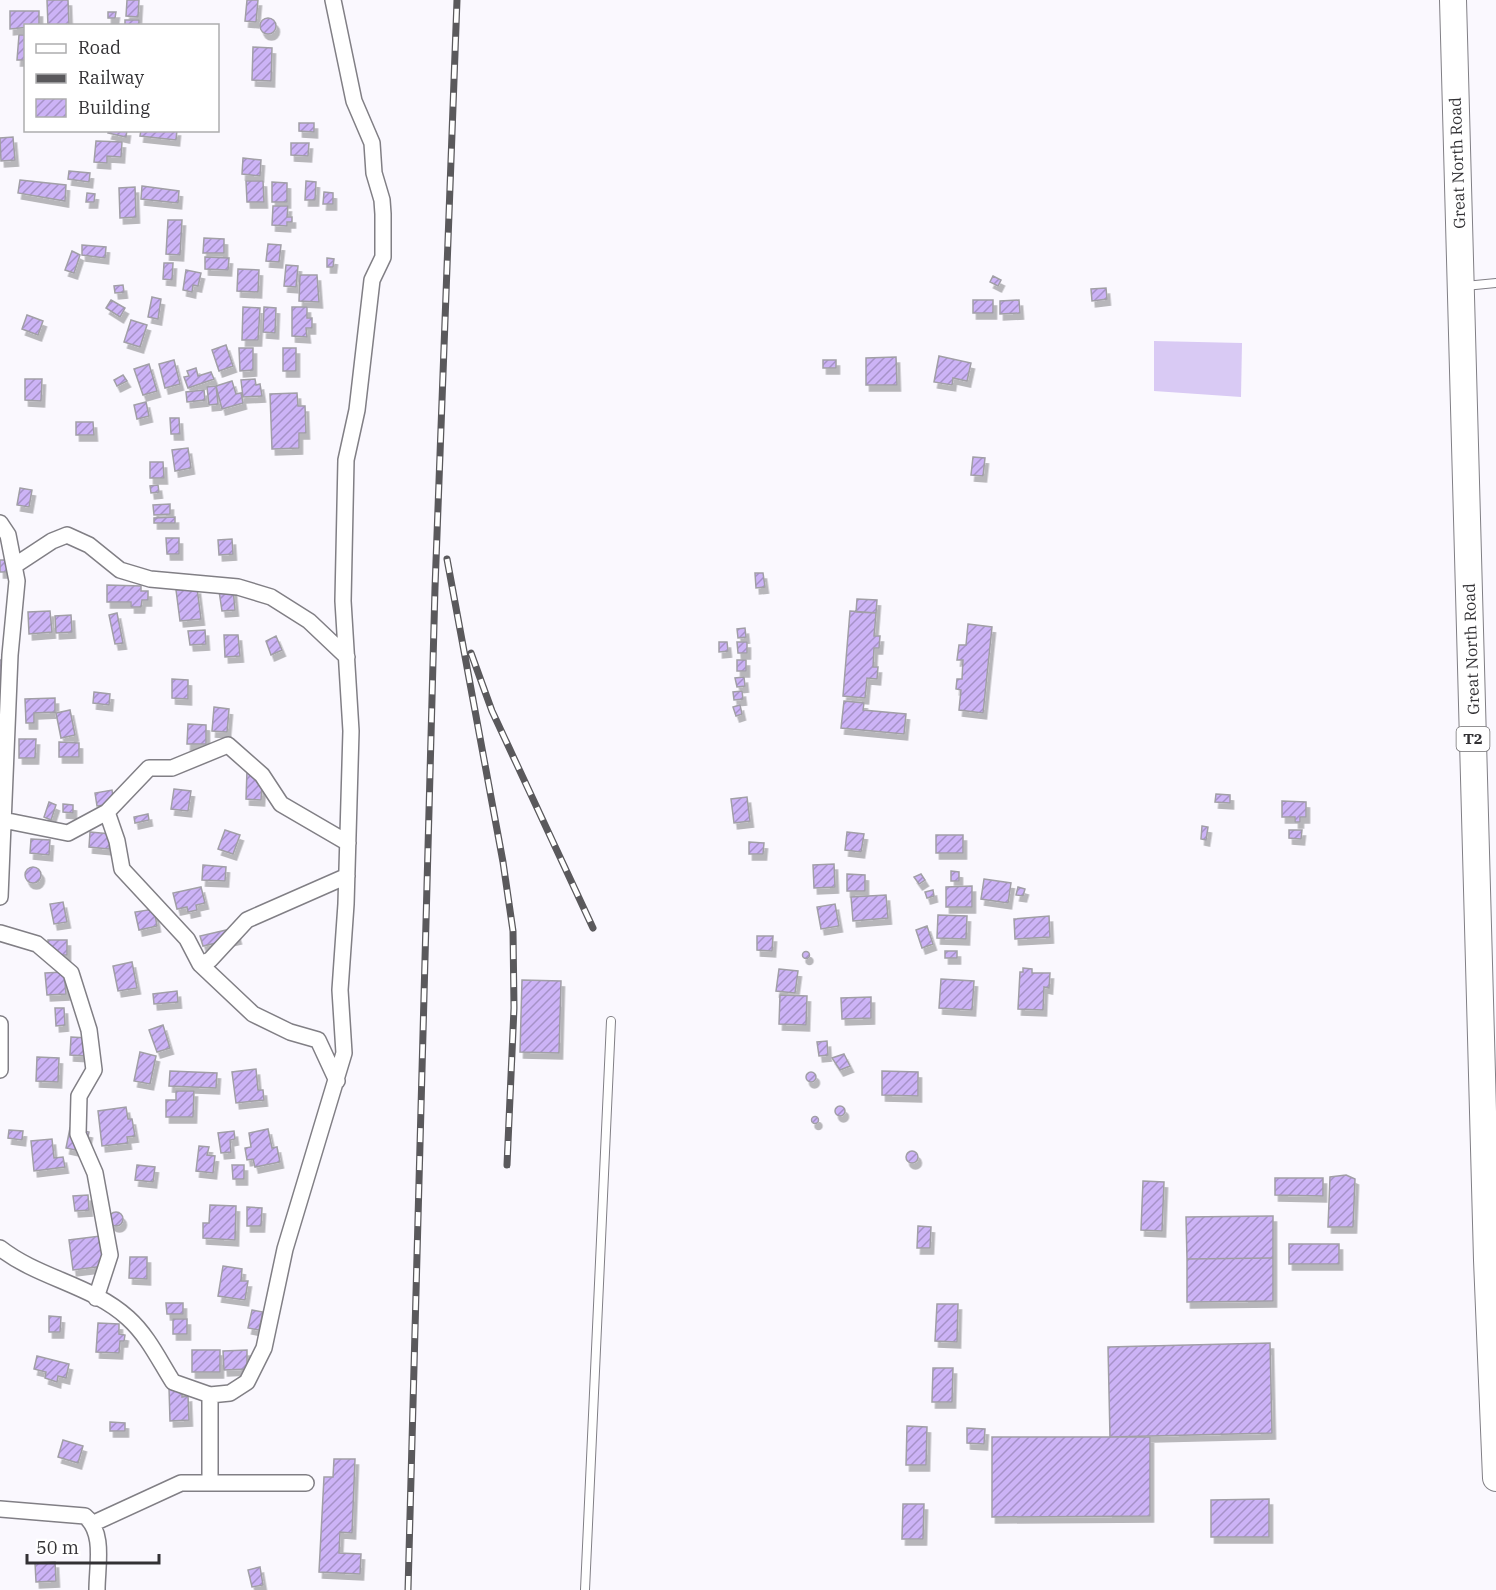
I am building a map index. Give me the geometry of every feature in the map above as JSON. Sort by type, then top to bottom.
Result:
[{"type":"highway","name":"Great North Road","points":[[1453,0],[1487,1260],[1496,1478]]},
{"type":"street","points":[[0,1248],[32,1269],[96,1298],[127,1317],[146,1337],[173,1382],[210,1395],[230,1393],[247,1382],[264,1348],[285,1249],[337,1081],[344,1053],[340,990],[347,876],[351,731],[343,601],[346,460],[357,410],[372,280],[383,257],[382,200],[374,173],[372,143],[354,101],[333,0]]},
{"type":"street","points":[[0,523],[8,536],[17,581],[10,655],[0,897]]},
{"type":"street","points":[[14,566],[52,541],[67,535],[89,545],[120,570],[150,579],[238,587],[271,597],[309,621],[347,657]]},
{"type":"street","points":[[3,820],[68,833],[106,812],[149,768],[172,768],[228,745],[262,775],[281,804],[348,843]]},
{"type":"street","points":[[106,812],[117,841],[122,869],[188,939],[200,964],[253,1014],[290,1032],[318,1041],[337,1081]]},
{"type":"street","points":[[200,964],[210,960],[247,920],[347,876]]},
{"type":"street","points":[[0,933],[37,944],[71,973],[89,1030],[94,1070],[79,1096],[78,1134],[95,1173],[110,1255],[96,1298]]},
{"type":"street","points":[[0,1024],[0,1070]]},
{"type":"street","points":[[210,1395],[210,1482]]},
{"type":"street","points":[[94,1523],[181,1483],[306,1483]]},
{"type":"street","points":[[0,1509],[85,1516],[94,1523],[98,1534],[97,1590]]},
{"type":"lane","points":[[1461,286],[1496,283]]},
{"type":"lane","points":[[585,1590],[611,1021]]},
{"type":"shaded area","points":[[1154,341],[1242,343],[1241,397],[1154,391]]},
{"type":"building","points":[[47,0],[68,0],[69,24],[48,24]]},
{"type":"building","points":[[127,0],[139,0],[138,17],[126,16]]},
{"type":"building","points":[[247,0],[258,0],[256,22],[245,21]]},
{"type":"building","points":[[10,11],[39,11],[39,24],[24,24],[24,28],[10,29]]},
{"type":"building","points":[[108,12],[116,12],[115,18],[108,18]]},
{"type":"building","points":[[268,18],[274,20],[276,26],[274,32],[268,34],[262,32],[260,26],[262,20]]},
{"type":"building","points":[[125,20],[139,20],[139,24],[125,24]]},
{"type":"building","points":[[19,35],[24,35],[24,60],[17,60]]},
{"type":"building","points":[[253,47],[272,48],[271,81],[252,80]]},
{"type":"building","points":[[299,123],[314,123],[314,132],[299,131]]},
{"type":"building","points":[[108,132],[127,132],[126,137]]},
{"type":"building","points":[[141,132],[177,132],[176,140],[140,136]]},
{"type":"building","points":[[13,137],[15,160],[1,161],[0,138]]},
{"type":"building","points":[[96,141],[122,142],[121,157],[107,156],[107,163],[94,162]]},
{"type":"building","points":[[291,143],[309,143],[308,156],[291,155]]},
{"type":"building","points":[[243,158],[261,160],[260,176],[242,174]]},
{"type":"building","points":[[69,171],[90,173],[89,182],[68,179]]},
{"type":"building","points":[[20,180],[66,185],[65,201],[18,193]]},
{"type":"building","points":[[246,181],[263,181],[264,202],[247,202]]},
{"type":"building","points":[[306,181],[316,182],[315,200],[305,200]]},
{"type":"building","points":[[272,182],[287,183],[287,202],[272,202]]},
{"type":"building","points":[[142,186],[179,191],[178,203],[141,199]]},
{"type":"building","points":[[135,187],[136,217],[120,218],[119,188]]},
{"type":"building","points":[[324,192],[333,193],[333,204],[323,204]]},
{"type":"building","points":[[87,193],[95,194],[94,202],[86,202]]},
{"type":"building","points":[[273,206],[288,206],[287,217],[292,217],[292,222],[287,222],[287,226],[272,225]]},
{"type":"building","points":[[168,220],[182,220],[180,255],[166,254]]},
{"type":"building","points":[[204,238],[224,239],[224,253],[203,253]]},
{"type":"building","points":[[268,244],[281,245],[279,262],[266,261]]},
{"type":"building","points":[[82,245],[106,247],[105,258],[82,255]]},
{"type":"building","points":[[72,251],[80,255],[74,273],[65,270]]},
{"type":"building","points":[[205,257],[229,258],[228,270],[205,269]]},
{"type":"building","points":[[327,258],[334,259],[333,267],[327,267]]},
{"type":"building","points":[[164,263],[173,263],[172,280],[163,279]]},
{"type":"building","points":[[286,265],[298,266],[296,287],[284,286]]},
{"type":"building","points":[[238,269],[259,270],[258,292],[237,291]]},
{"type":"building","points":[[186,270],[201,273],[198,286],[193,285],[192,292],[183,290]]},
{"type":"building","points":[[300,275],[317,275],[319,302],[299,301]]},
{"type":"building","points":[[993,276],[1001,280],[998,286],[990,282]]},
{"type":"building","points":[[123,285],[124,292],[115,293],[114,286]]},
{"type":"building","points":[[1106,288],[1107,299],[1092,301],[1091,289]]},
{"type":"building","points":[[152,297],[161,299],[158,319],[148,317]]},
{"type":"building","points":[[111,300],[125,308],[120,317],[106,308]]},
{"type":"building","points":[[973,300],[993,300],[993,313],[973,313]]},
{"type":"building","points":[[1019,300],[1020,313],[1000,314],[1000,301]]},
{"type":"building","points":[[243,307],[260,308],[258,340],[242,340]]},
{"type":"building","points":[[264,307],[276,308],[275,333],[263,332]]},
{"type":"building","points":[[292,307],[307,307],[307,318],[312,318],[312,328],[306,328],[307,337],[292,336]]},
{"type":"building","points":[[27,315],[43,321],[38,335],[22,329]]},
{"type":"building","points":[[131,320],[147,325],[140,347],[124,342]]},
{"type":"building","points":[[226,345],[233,366],[219,371],[212,350]]},
{"type":"building","points":[[239,348],[253,348],[253,370],[240,371]]},
{"type":"building","points":[[283,348],[296,348],[296,371],[283,371]]},
{"type":"building","points":[[939,356],[971,363],[967,381],[953,378],[952,385],[934,382]]},
{"type":"building","points":[[896,357],[897,385],[866,385],[866,358]]},
{"type":"building","points":[[174,360],[180,384],[165,388],[159,364]]},
{"type":"building","points":[[823,360],[836,360],[836,368],[823,368]]},
{"type":"building","points":[[149,364],[157,391],[143,395],[134,369]]},
{"type":"building","points":[[196,368],[198,376],[211,372],[214,379],[188,388],[184,377],[189,376],[187,371]]},
{"type":"building","points":[[123,375],[127,381],[117,386],[114,380]]},
{"type":"building","points":[[25,379],[42,379],[41,401],[25,400]]},
{"type":"building","points":[[255,379],[256,385],[260,384],[262,396],[243,397],[241,380]]},
{"type":"building","points":[[232,381],[236,394],[241,393],[243,403],[222,409],[216,386]]},
{"type":"building","points":[[216,386],[218,404],[209,405],[207,387]]},
{"type":"building","points":[[204,390],[205,400],[187,402],[186,392]]},
{"type":"building","points":[[297,393],[298,406],[305,406],[306,433],[299,433],[299,448],[272,449],[270,394]]},
{"type":"building","points":[[146,402],[149,416],[137,419],[134,405]]},
{"type":"building","points":[[170,418],[179,418],[180,434],[171,434]]},
{"type":"building","points":[[76,422],[93,422],[94,435],[76,435]]},
{"type":"building","points":[[188,448],[191,468],[175,471],[172,450]]},
{"type":"building","points":[[973,457],[985,458],[983,476],[971,475]]},
{"type":"building","points":[[150,462],[163,462],[164,478],[150,478]]},
{"type":"building","points":[[158,485],[159,492],[151,493],[150,486]]},
{"type":"building","points":[[20,488],[32,490],[29,507],[17,505]]},
{"type":"building","points":[[170,504],[170,514],[154,515],[153,505]]},
{"type":"building","points":[[175,517],[175,523],[154,523],[154,518]]},
{"type":"building","points":[[166,538],[179,538],[179,554],[167,554]]},
{"type":"building","points":[[232,539],[233,554],[219,555],[218,540]]},
{"type":"building","points":[[0,560],[7,560],[7,572],[0,572]]},
{"type":"building","points":[[755,573],[763,573],[765,587],[756,588]]},
{"type":"building","points":[[107,585],[141,586],[141,591],[148,591],[148,600],[142,600],[141,607],[131,607],[131,602],[107,602]]},
{"type":"building","points":[[197,588],[201,619],[180,621],[176,590]]},
{"type":"building","points":[[233,589],[235,610],[222,611],[219,591]]},
{"type":"building","points":[[857,599],[877,600],[876,613],[856,612]]},
{"type":"building","points":[[50,611],[52,632],[29,634],[28,612]]},
{"type":"building","points":[[850,611],[876,613],[874,636],[880,636],[879,648],[874,648],[873,667],[878,667],[877,679],[867,678],[865,698],[843,696]]},
{"type":"building","points":[[117,613],[123,643],[115,644],[109,615]]},
{"type":"building","points":[[71,615],[72,632],[56,633],[55,616]]},
{"type":"building","points":[[968,624],[992,627],[983,713],[959,710],[961,690],[956,689],[957,679],[962,679],[963,660],[957,660],[959,645],[966,645]]},
{"type":"building","points":[[745,628],[746,637],[738,638],[737,629]]},
{"type":"building","points":[[205,630],[206,644],[190,645],[188,631]]},
{"type":"building","points":[[224,635],[238,635],[240,656],[225,657]]},
{"type":"building","points":[[276,636],[282,650],[271,655],[266,641]]},
{"type":"building","points":[[719,642],[727,642],[728,651],[719,652]]},
{"type":"building","points":[[737,642],[747,642],[747,653],[738,653]]},
{"type":"building","points":[[0,660],[5,660],[6,682],[0,682]]},
{"type":"building","points":[[737,660],[746,660],[746,671],[737,671]]},
{"type":"building","points":[[744,677],[745,686],[737,687],[735,678]]},
{"type":"building","points":[[172,679],[188,680],[188,699],[172,698]]},
{"type":"building","points":[[742,691],[743,699],[734,700],[733,692]]},
{"type":"building","points":[[94,692],[110,694],[109,705],[93,703]]},
{"type":"building","points":[[55,698],[55,712],[34,713],[34,723],[26,723],[25,699]]},
{"type":"building","points":[[844,701],[864,703],[863,710],[906,714],[904,734],[841,728]]},
{"type":"building","points":[[740,705],[742,714],[736,716],[733,707]]},
{"type":"building","points":[[214,707],[229,709],[227,732],[212,731]]},
{"type":"building","points":[[70,710],[75,735],[61,738],[56,713]]},
{"type":"building","points":[[188,724],[206,725],[206,744],[187,744]]},
{"type":"building","points":[[19,739],[36,739],[35,758],[19,758]]},
{"type":"building","points":[[59,742],[79,743],[79,757],[59,757]]},
{"type":"building","points":[[247,770],[263,770],[261,800],[246,799]]},
{"type":"building","points":[[174,789],[191,791],[188,811],[171,809]]},
{"type":"building","points":[[112,790],[114,804],[97,806],[95,793]]},
{"type":"building","points":[[1216,794],[1230,795],[1230,803],[1215,802]]},
{"type":"building","points":[[747,797],[750,821],[734,823],[731,799]]},
{"type":"building","points":[[1282,801],[1306,802],[1306,817],[1300,817],[1300,822],[1295,822],[1295,817],[1282,817]]},
{"type":"building","points":[[49,802],[56,805],[51,820],[44,817]]},
{"type":"building","points":[[63,804],[73,805],[73,813],[63,812]]},
{"type":"building","points":[[148,814],[149,820],[135,823],[134,817]]},
{"type":"building","points":[[1202,826],[1208,827],[1206,840],[1201,839]]},
{"type":"building","points":[[225,830],[240,835],[233,854],[218,849]]},
{"type":"building","points":[[1289,830],[1302,830],[1301,839],[1289,838]]},
{"type":"building","points":[[90,832],[111,834],[109,849],[89,847]]},
{"type":"building","points":[[847,832],[864,834],[861,852],[845,850]]},
{"type":"building","points":[[936,835],[963,835],[963,853],[936,853]]},
{"type":"building","points":[[31,839],[50,840],[49,855],[30,853]]},
{"type":"building","points":[[749,842],[764,843],[763,854],[749,854]]},
{"type":"building","points":[[834,864],[835,887],[814,888],[813,865]]},
{"type":"building","points":[[203,865],[226,867],[225,881],[202,880]]},
{"type":"building","points":[[33,867],[39,869],[41,875],[39,881],[33,883],[27,881],[25,875],[27,869]]},
{"type":"building","points":[[951,871],[959,872],[959,881],[951,881]]},
{"type":"building","points":[[847,874],[865,875],[865,891],[847,891]]},
{"type":"building","points":[[921,874],[925,880],[919,884],[914,877]]},
{"type":"building","points":[[984,879],[1011,883],[1008,903],[981,899]]},
{"type":"building","points":[[972,886],[972,907],[946,907],[946,887]]},
{"type":"building","points":[[201,887],[205,903],[196,905],[197,910],[188,912],[187,907],[177,909],[173,893]]},
{"type":"building","points":[[1018,887],[1025,889],[1023,896],[1016,895]]},
{"type":"building","points":[[933,890],[934,896],[927,898],[925,892]]},
{"type":"building","points":[[886,895],[888,918],[853,921],[851,897]]},
{"type":"building","points":[[63,902],[67,922],[54,924],[50,904]]},
{"type":"building","points":[[835,904],[839,926],[821,929],[817,907]]},
{"type":"building","points":[[154,909],[157,926],[139,930],[135,912]]},
{"type":"building","points":[[938,915],[967,916],[966,939],[937,938]]},
{"type":"building","points":[[1049,916],[1050,937],[1015,939],[1014,919]]},
{"type":"building","points":[[927,926],[933,944],[922,948],[916,930]]},
{"type":"building","points":[[235,928],[238,938],[203,946],[200,936]]},
{"type":"building","points":[[757,936],[773,936],[772,951],[757,950]]},
{"type":"building","points":[[48,940],[67,940],[67,955],[48,955]]},
{"type":"building","points":[[945,951],[957,951],[957,958],[945,958]]},
{"type":"building","points":[[806,952],[809,955],[806,958],[803,955]]},
{"type":"building","points":[[132,962],[137,988],[118,991],[113,966]]},
{"type":"building","points":[[1023,968],[1032,969],[1032,973],[1050,973],[1049,988],[1044,987],[1043,1010],[1018,1009],[1020,972],[1023,972]]},
{"type":"building","points":[[779,969],[798,971],[795,993],[776,991]]},
{"type":"building","points":[[64,972],[66,994],[47,995],[45,973]]},
{"type":"building","points":[[941,979],[974,981],[972,1010],[939,1008]]},
{"type":"building","points":[[522,980],[561,981],[559,1053],[520,1052]]},
{"type":"building","points":[[177,991],[178,1002],[154,1004],[153,994]]},
{"type":"building","points":[[780,995],[807,996],[806,1025],[779,1024]]},
{"type":"building","points":[[871,997],[871,1018],[842,1019],[841,998]]},
{"type":"building","points":[[55,1008],[64,1008],[65,1025],[56,1026]]},
{"type":"building","points":[[163,1025],[170,1048],[157,1052],[149,1030]]},
{"type":"building","points":[[71,1037],[88,1038],[87,1056],[70,1055]]},
{"type":"building","points":[[827,1041],[828,1055],[819,1056],[817,1042]]},
{"type":"building","points":[[140,1052],[156,1056],[150,1084],[134,1081]]},
{"type":"building","points":[[844,1054],[850,1066],[840,1070],[832,1058]]},
{"type":"building","points":[[37,1057],[59,1058],[58,1082],[36,1081]]},
{"type":"building","points":[[256,1069],[258,1090],[263,1090],[264,1100],[236,1103],[232,1072]]},
{"type":"building","points":[[170,1071],[217,1073],[216,1088],[169,1086]]},
{"type":"building","points":[[882,1071],[918,1072],[918,1096],[882,1095]]},
{"type":"building","points":[[811,1072],[815,1073],[815,1081],[811,1082],[807,1081],[806,1077],[807,1073]]},
{"type":"building","points":[[176,1091],[194,1091],[193,1117],[166,1117],[166,1100],[176,1100]]},
{"type":"building","points":[[840,1106],[845,1111],[840,1116],[835,1111]]},
{"type":"building","points":[[126,1107],[128,1119],[132,1119],[135,1136],[127,1137],[128,1143],[102,1146],[98,1111]]},
{"type":"building","points":[[815,1116],[819,1120],[815,1124],[811,1120]]},
{"type":"building","points":[[70,1128],[89,1132],[85,1152],[66,1148]]},
{"type":"building","points":[[268,1129],[272,1148],[277,1147],[280,1162],[255,1167],[253,1159],[247,1160],[245,1148],[251,1147],[249,1133]]},
{"type":"building","points":[[9,1130],[23,1131],[22,1140],[8,1138]]},
{"type":"building","points":[[234,1131],[235,1139],[230,1140],[231,1152],[221,1153],[218,1133]]},
{"type":"building","points":[[52,1139],[54,1158],[63,1157],[65,1167],[34,1171],[31,1141]]},
{"type":"building","points":[[199,1146],[209,1147],[207,1155],[215,1156],[213,1173],[196,1171]]},
{"type":"building","points":[[912,1151],[918,1157],[912,1163],[906,1157]]},
{"type":"building","points":[[137,1165],[155,1167],[153,1182],[135,1180]]},
{"type":"building","points":[[232,1165],[244,1165],[244,1179],[233,1179]]},
{"type":"building","points":[[1346,1175],[1355,1179],[1353,1227],[1328,1227],[1330,1177]]},
{"type":"building","points":[[1275,1178],[1323,1178],[1323,1196],[1275,1195]]},
{"type":"building","points":[[1143,1181],[1164,1182],[1162,1231],[1141,1230]]},
{"type":"building","points":[[88,1195],[89,1210],[75,1211],[73,1196]]},
{"type":"building","points":[[210,1205],[236,1206],[235,1240],[203,1238],[203,1223],[209,1223]]},
{"type":"building","points":[[247,1207],[262,1208],[261,1226],[247,1226]]},
{"type":"building","points":[[116,1212],[121,1214],[123,1219],[121,1224],[116,1226],[111,1224],[109,1219],[111,1214]]},
{"type":"building","points":[[1273,1216],[1273,1258],[1187,1259],[1186,1217]]},
{"type":"building","points":[[918,1226],[931,1227],[930,1248],[917,1248]]},
{"type":"building","points":[[100,1236],[104,1266],[73,1270],[69,1240]]},
{"type":"building","points":[[1289,1244],[1339,1244],[1339,1264],[1289,1264]]},
{"type":"building","points":[[130,1257],[147,1257],[147,1279],[129,1278]]},
{"type":"building","points":[[1273,1258],[1273,1301],[1187,1302],[1187,1259]]},
{"type":"building","points":[[223,1266],[242,1269],[241,1281],[248,1281],[245,1300],[218,1296]]},
{"type":"building","points":[[166,1303],[183,1303],[183,1314],[167,1314]]},
{"type":"building","points":[[937,1304],[958,1304],[957,1342],[935,1341]]},
{"type":"building","points":[[252,1310],[263,1312],[259,1330],[248,1328]]},
{"type":"building","points":[[49,1316],[61,1317],[60,1332],[49,1332]]},
{"type":"building","points":[[173,1319],[187,1319],[187,1334],[173,1334]]},
{"type":"building","points":[[98,1323],[119,1324],[119,1334],[125,1335],[124,1341],[120,1341],[119,1353],[96,1352]]},
{"type":"building","points":[[1270,1343],[1272,1433],[1110,1437],[1108,1347]]},
{"type":"building","points":[[192,1350],[220,1350],[220,1372],[192,1372]]},
{"type":"building","points":[[247,1350],[247,1369],[224,1370],[223,1351]]},
{"type":"building","points":[[37,1356],[69,1364],[66,1378],[58,1376],[57,1382],[45,1378],[46,1372],[34,1369]]},
{"type":"building","points":[[933,1368],[953,1368],[952,1402],[932,1402]]},
{"type":"building","points":[[169,1388],[182,1388],[182,1397],[188,1396],[189,1420],[170,1421]]},
{"type":"building","points":[[110,1422],[125,1423],[125,1431],[110,1431]]},
{"type":"building","points":[[907,1426],[927,1427],[926,1465],[906,1465]]},
{"type":"building","points":[[967,1428],[985,1429],[984,1444],[967,1443]]},
{"type":"building","points":[[992,1437],[1150,1437],[1150,1516],[992,1517]]},
{"type":"building","points":[[63,1440],[83,1446],[78,1463],[58,1457]]},
{"type":"building","points":[[334,1459],[355,1459],[352,1533],[340,1532],[339,1553],[361,1554],[360,1574],[319,1572],[324,1477],[333,1477]]},
{"type":"building","points":[[1269,1499],[1269,1537],[1211,1537],[1211,1500]]},
{"type":"building","points":[[903,1504],[924,1504],[923,1539],[902,1539]]},
{"type":"building","points":[[55,1562],[56,1581],[36,1582],[35,1563]]},
{"type":"building","points":[[260,1567],[263,1585],[252,1587],[248,1570]]},
{"type":"railway","points":[[408,1590],[435,588],[457,0]]},
{"type":"railway","points":[[447,559],[503,862],[513,931],[514,1008],[507,1165]]},
{"type":"railway","points":[[471,653],[492,711],[593,928]]}]
